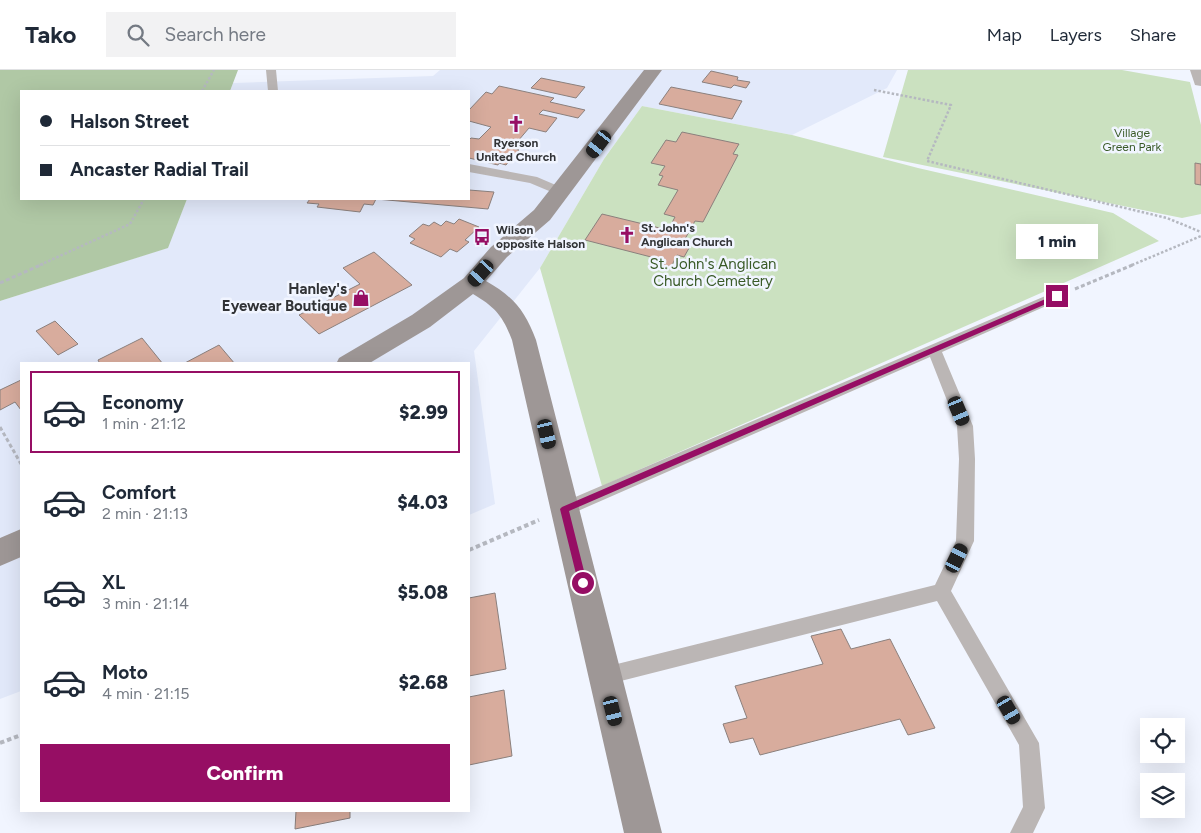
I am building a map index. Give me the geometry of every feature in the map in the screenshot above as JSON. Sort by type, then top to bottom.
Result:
[{"type":"main road","points":[[351,362],[421,321],[472,283],[499,252],[542,214],[561,192],[653,70]]},
{"type":"main road","points":[[472,283],[500,299],[516,316],[524,340],[643,833]]},
{"type":"main road","points":[[0,553],[20,543]]},
{"type":"street","points":[[1199,70],[1201,81]]},
{"type":"lane","points":[[271,70],[273,90]]},
{"type":"lane","points":[[470,168],[533,180],[561,192]]},
{"type":"lane","points":[[565,509],[1057,296]]},
{"type":"lane","points":[[934,350],[965,426],[967,459],[965,542],[941,592]]},
{"type":"lane","points":[[605,676],[941,592]]},
{"type":"lane","points":[[941,592],[1028,743],[1034,808],[1021,833]]},
{"type":"path","points":[[203,90],[214,70]]},
{"type":"path","points":[[874,90],[951,105],[927,161],[1167,218],[1201,232]]},
{"type":"path","points":[[0,282],[130,224],[143,200]]},
{"type":"path","points":[[1057,296],[1201,236]]},
{"type":"path","points":[[0,427],[20,462]]},
{"type":"path","points":[[470,550],[565,509]]},
{"type":"path","points":[[0,743],[20,735]]},
{"type":"shaded area","points":[[440,70],[897,70],[887,88],[792,135],[642,106],[604,159],[540,268],[474,351],[495,504],[470,515],[470,362],[20,362],[20,691],[0,699],[0,301],[167,248],[187,200],[470,200],[470,90],[230,90],[233,83],[433,76]]},
{"type":"green space","points":[[0,70],[238,70],[230,90],[20,90],[20,200],[187,200],[168,248],[0,301]]},
{"type":"green space","name":"Village Green Park","points":[[908,70],[1122,70],[1190,82],[1201,125],[1201,214],[1182,218],[883,157]]},
{"type":"green space","name":"St. John's Anglican Church Cemetery","points":[[642,106],[792,135],[918,168],[1113,213],[1159,241],[602,486],[540,268],[604,159]]},
{"type":"building","points":[[711,71],[738,77],[737,80],[750,82],[746,88],[734,85],[731,88],[702,82]]},
{"type":"building","points":[[541,78],[585,87],[576,98],[531,88]]},
{"type":"building","name":"Ryerson United Church","points":[[499,86],[554,98],[550,102],[585,110],[578,118],[543,110],[539,114],[557,118],[546,132],[529,128],[512,148],[519,150],[506,165],[499,163],[498,165],[470,158],[470,139],[479,139],[491,127],[470,121],[470,109],[486,92],[492,94]]},
{"type":"building","points":[[671,87],[742,101],[732,119],[659,104]]},
{"type":"building","points":[[682,132],[739,144],[733,154],[738,155],[703,222],[695,221],[685,239],[693,241],[684,257],[677,255],[671,267],[653,262],[655,258],[585,240],[602,214],[668,230],[675,217],[664,214],[678,190],[658,185],[663,176],[659,175],[665,166],[651,163],[666,140],[676,142]]},
{"type":"building","points":[[1195,163],[1201,164],[1201,185],[1195,184]]},
{"type":"building","points":[[470,190],[494,192],[488,209],[387,200],[470,200]]},
{"type":"building","points":[[309,200],[376,200],[373,205],[364,204],[360,212],[317,207],[319,204],[307,203]]},
{"type":"building","points":[[459,219],[479,227],[465,240],[469,242],[457,252],[450,249],[441,257],[410,243],[415,239],[409,236],[423,224],[429,226],[434,222],[441,226],[446,221],[454,224]]},
{"type":"building","points":[[374,252],[412,285],[319,334],[299,315],[360,284],[343,268]]},
{"type":"building","points":[[55,321],[78,344],[58,355],[36,331]]},
{"type":"building","points":[[142,338],[161,362],[99,362],[98,360]]},
{"type":"building","points":[[219,345],[233,362],[187,362]]},
{"type":"building","points":[[20,380],[20,409],[15,402],[0,410],[0,390]]},
{"type":"building","points":[[495,593],[506,669],[470,676],[470,598]]},
{"type":"building","points":[[841,629],[851,649],[890,639],[935,728],[908,735],[900,719],[760,755],[753,738],[730,743],[723,724],[747,718],[735,686],[823,664],[811,636]]},
{"type":"building","points":[[504,690],[512,756],[470,765],[470,697]]},
{"type":"building","points":[[296,812],[350,812],[350,818],[295,829]]},
{"type":"place","name":"Ryerson United Church","points":[[516,124]]},
{"type":"place","name":"St. John's Anglican Church","points":[[627,235]]},
{"type":"place","name":"Wilson opposite Halson","points":[[482,237]]},
{"type":"place","name":"Hanley's Eyewear Boutique","points":[[361,298]]},
{"type":"route","points":[[583,583],[565,509],[1057,296]]}]
